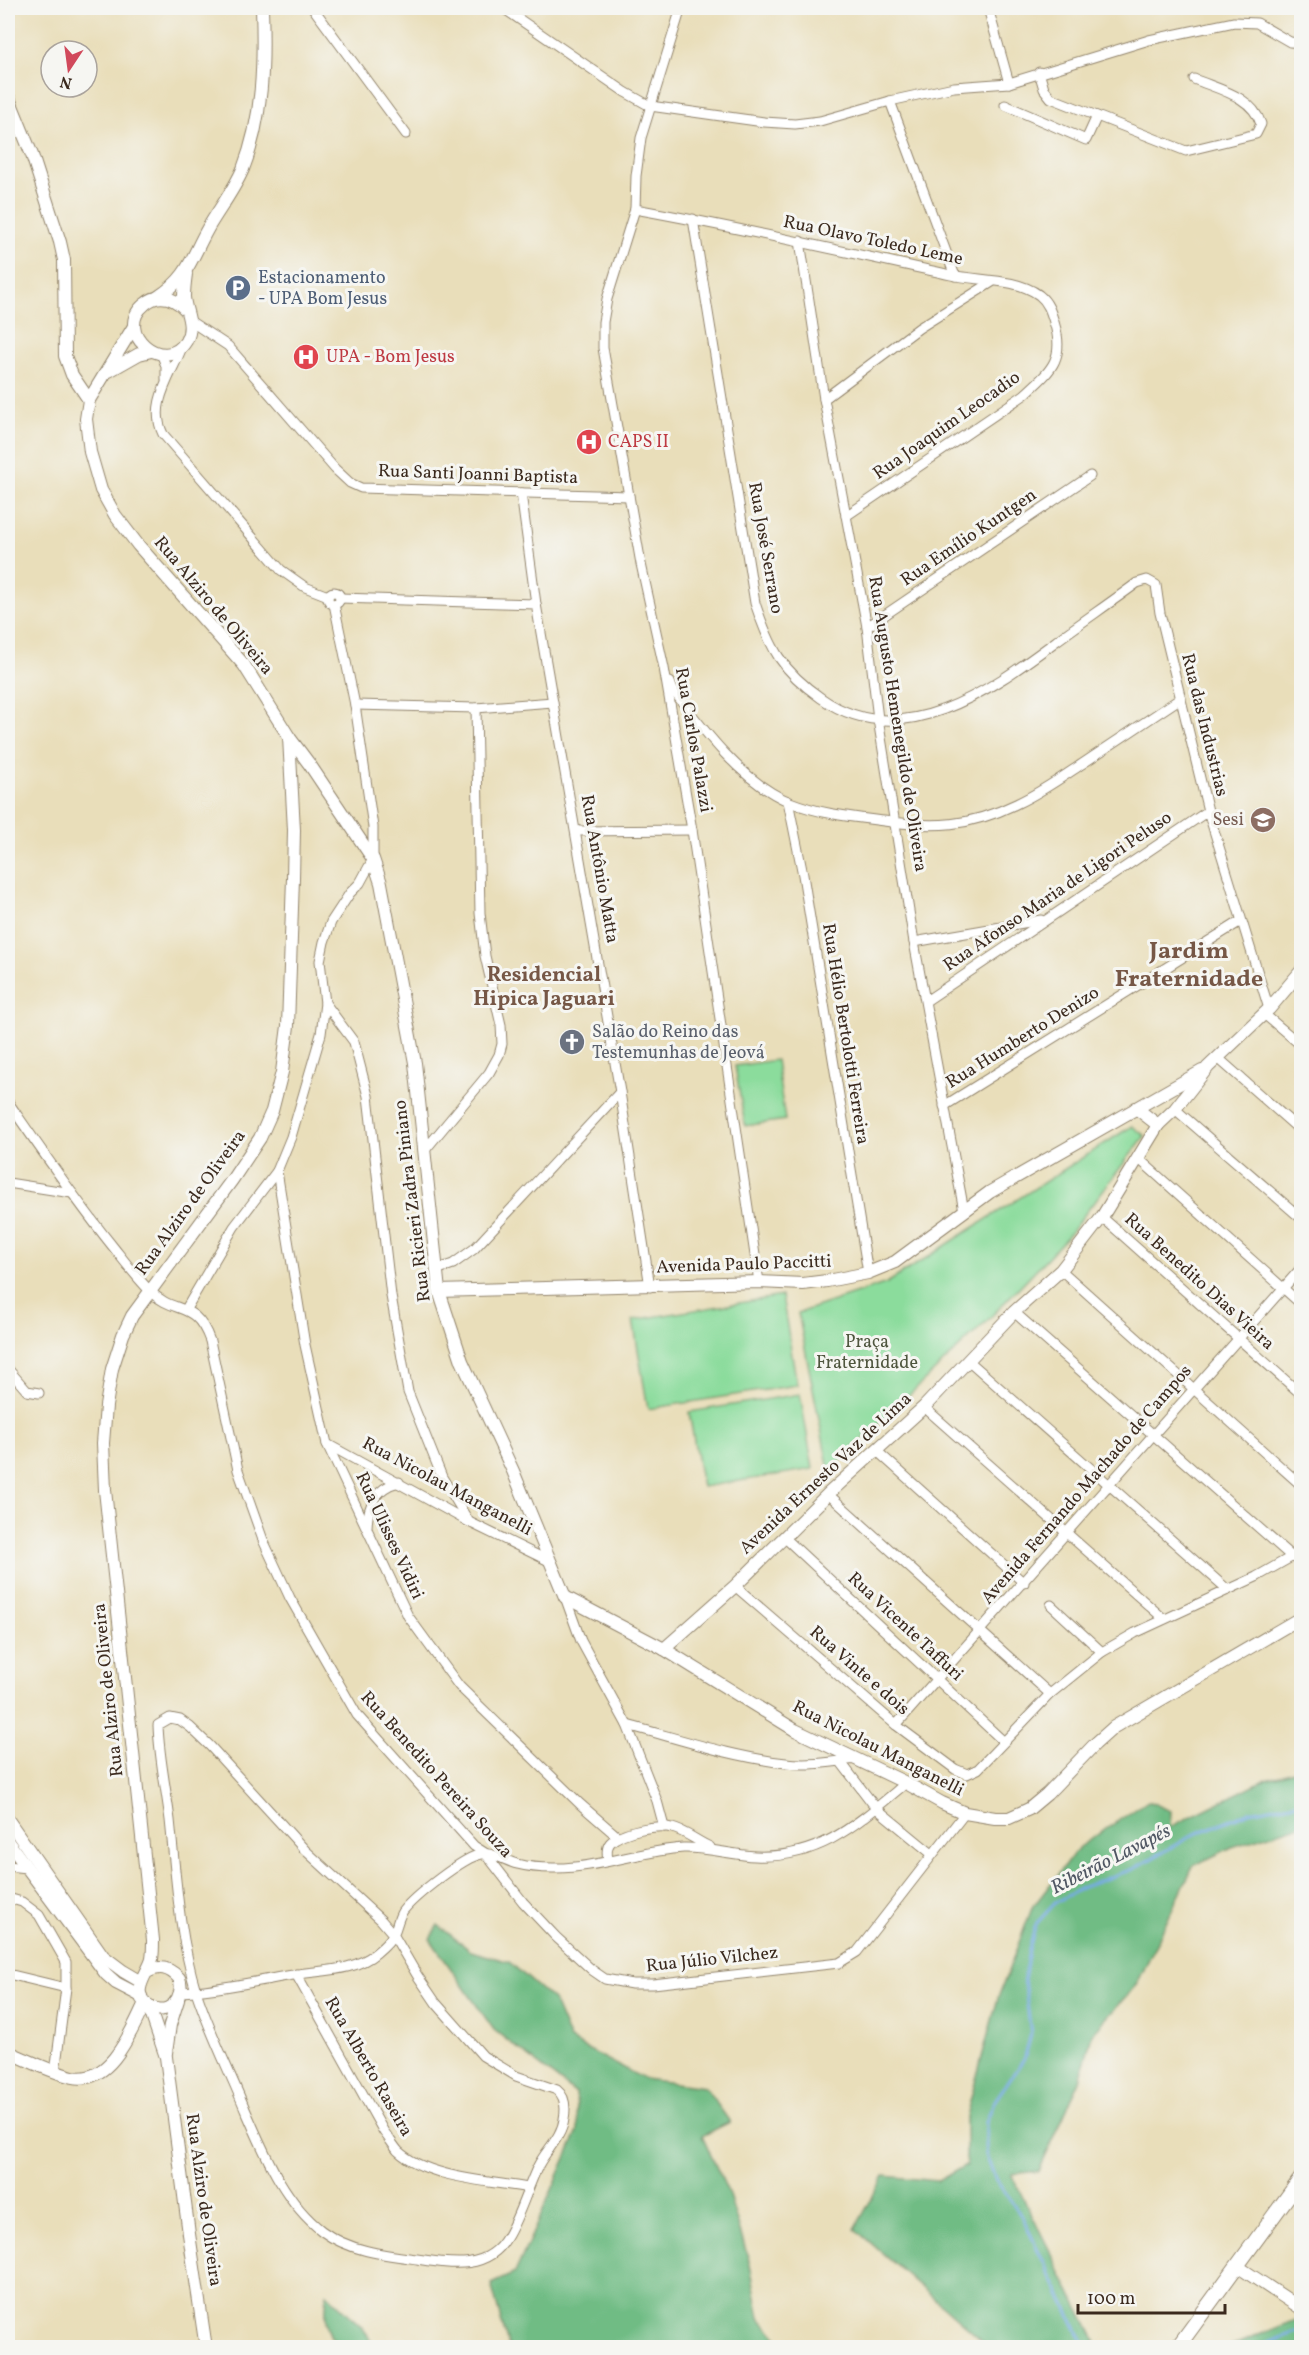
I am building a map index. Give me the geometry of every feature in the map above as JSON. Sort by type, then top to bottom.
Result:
[{"type":"main road","points":[[1178,2348],[1302,2177]]},
{"type":"street","points":[[8,96],[32,155],[60,242],[64,260],[65,356],[72,375],[89,400],[134,326],[141,307],[180,281],[186,273],[207,229],[242,172],[253,141],[259,109],[263,68],[262,8]]},
{"type":"street","points":[[313,8],[406,134]]},
{"type":"street","points":[[502,8],[625,92],[650,106],[764,122],[795,124],[820,121],[890,101],[954,87],[1009,83],[1149,40],[1234,22],[1257,23],[1290,42],[1302,43]]},
{"type":"street","name":"Rua Carlos Palazzi","points":[[681,8],[641,138],[635,209],[614,275],[603,322],[603,348],[641,564],[664,668],[692,830],[759,1282]]},
{"type":"street","points":[[988,8],[1009,83]]},
{"type":"street","points":[[1039,72],[1044,89],[1051,98],[1186,151],[1256,134],[1261,124],[1257,113],[1246,100],[1194,80]]},
{"type":"street","points":[[890,101],[955,276]]},
{"type":"street","points":[[1005,105],[1086,140],[1097,116]]},
{"type":"street","name":"Rua Olavo Toledo Leme","points":[[635,209],[693,219],[1030,290],[1048,304],[1059,339],[1058,354]]},
{"type":"street","name":"Rua José Serrano","points":[[693,219],[755,603],[767,640],[784,666],[809,690],[832,706],[852,715],[878,719],[915,719],[960,704],[1001,681],[1137,583],[1147,580],[1156,585]]},
{"type":"street","name":"Rua Augusto Hemenegildo de Oliveira","points":[[800,241],[824,399],[867,627],[878,719],[914,942],[964,1211]]},
{"type":"street","points":[[186,273],[190,331],[166,383],[157,414],[158,423],[163,434],[281,570],[305,586],[334,599],[536,604]]},
{"type":"street","points":[[824,399],[920,328],[992,282]]},
{"type":"street","points":[[158,297],[178,302],[188,315]]},
{"type":"street","name":"Rua Santi Joanni Baptista","points":[[188,315],[228,346],[303,435],[350,483],[361,488],[629,495]]},
{"type":"street","points":[[134,326],[136,336],[142,345],[156,352],[166,366],[166,383]]},
{"type":"street","points":[[108,371],[139,354],[173,351],[184,342],[211,335]]},
{"type":"street","name":"Rua Joaquim Leocadio","points":[[846,516],[1024,395],[1045,376],[1058,354]]},
{"type":"street","name":"Rua Alziro de Oliveira","points":[[89,400],[87,419],[90,452],[101,490],[115,515],[138,545],[244,664],[289,736],[294,842],[288,1026],[282,1072],[272,1112],[260,1138],[232,1180],[132,1316],[112,1369],[103,1443],[105,1490],[153,1940],[152,1957],[144,1977],[145,2002],[166,2057],[206,2348]]},
{"type":"street","name":"Rua Emílio Kuntgen","points":[[867,627],[1090,476]]},
{"type":"street","name":"Rua Antônio Matta","points":[[521,493],[536,604],[620,1092],[650,1287]]},
{"type":"street","name":"Rua das Industrias","points":[[1156,585],[1160,613],[1208,811],[1267,1012]]},
{"type":"street","points":[[186,1309],[234,1227],[278,1172],[297,1119],[321,1034],[325,1003],[320,961],[324,942],[331,922],[350,893],[360,883],[373,859],[373,827],[355,705],[334,599]]},
{"type":"street","points":[[664,668],[673,690],[705,733],[733,762],[788,801],[815,811],[896,823],[944,826],[981,818],[1016,804],[1050,785],[1181,698]]},
{"type":"street","points":[[355,705],[476,708],[553,702]]},
{"type":"street","points":[[425,1149],[489,1072],[499,1055],[502,1044],[501,1025],[485,956],[480,913],[476,708]]},
{"type":"street","name":"Rua Ricieri Zadra Piniano","points":[[289,736],[373,859],[382,892],[415,1063],[439,1291],[462,1361],[513,1471],[565,1597],[580,1641],[627,1725],[660,1808],[664,1827]]},
{"type":"street","name":"Rua Hélio Bertolotti Ferreira","points":[[788,801],[803,875],[868,1273]]},
{"type":"street","name":"Rua Afonso Maria de Ligori Peluso","points":[[926,1001],[1208,811]]},
{"type":"street","points":[[576,831],[692,830]]},
{"type":"street","points":[[914,942],[1047,919]]},
{"type":"street","name":"Rua Humberto Denizo","points":[[944,1106],[1240,921]]},
{"type":"street","points":[[1208,1067],[1267,1012],[1302,970]]},
{"type":"street","points":[[325,1003],[354,1042],[369,1096],[391,1296],[408,1392],[442,1477],[469,1522]]},
{"type":"street","points":[[1267,1012],[1302,1046]]},
{"type":"street","points":[[1218,1058],[1302,1132]]},
{"type":"street","name":"Avenida Paulo Paccitti","points":[[439,1291],[650,1287],[759,1282],[803,1284],[868,1273],[895,1262],[990,1192],[1208,1067]]},
{"type":"street","name":"Avenida Ernesto Vaz de Lima","points":[[664,1649],[735,1586],[828,1494],[924,1407],[1014,1312],[1061,1270],[1102,1217],[1158,1125],[1175,1109],[1208,1067]]},
{"type":"street","points":[[436,1270],[453,1264],[474,1249],[620,1092]]},
{"type":"street","name":"Rua Benedito Pereira Souza","points":[[8,1102],[88,1216],[150,1291],[166,1302],[186,1309],[200,1319],[210,1341],[238,1470],[263,1540],[290,1598],[357,1715],[474,1846],[485,1853],[548,1928],[592,1970]]},
{"type":"street","points":[[1136,1108],[1158,1125]]},
{"type":"street","points":[[1175,1109],[1302,1219]]},
{"type":"street","points":[[1137,1158],[1302,1305]]},
{"type":"street","name":"Rua Ulisses Vidiri","points":[[278,1172],[304,1345],[327,1444],[408,1616],[459,1686],[580,1804],[618,1837]]},
{"type":"street","points":[[8,1183],[72,1193]]},
{"type":"street","name":"Rua Benedito Dias Vieira","points":[[1102,1217],[1302,1395]]},
{"type":"street","name":"Avenida Fernando Machado de Campos","points":[[896,1725],[1302,1267]]},
{"type":"street","points":[[1061,1270],[1302,1486]]},
{"type":"street","points":[[1014,1312],[1292,1557]]},
{"type":"street","points":[[969,1361],[1228,1590]]},
{"type":"street","points":[[8,1369],[27,1391],[39,1393]]},
{"type":"street","points":[[924,1407],[1164,1620]]},
{"type":"street","name":"Rua Nicolau Manganelli","points":[[327,1444],[469,1522],[549,1561]]},
{"type":"street","points":[[877,1451],[1023,1583]]},
{"type":"street","points":[[366,1529],[367,1516],[377,1492],[386,1485],[399,1482]]},
{"type":"street","points":[[828,1494],[1050,1694]]},
{"type":"street","name":"Rua Vicente Taffuri","points":[[784,1537],[1003,1741]]},
{"type":"street","points":[[1003,1741],[1050,1694],[1102,1652],[1302,1551]]},
{"type":"street","name":"Rua Vinte e dois","points":[[735,1586],[896,1725],[955,1769],[966,1774],[978,1769],[1003,1741]]},
{"type":"street","name":"Rua Nicolau Manganelli","points":[[565,1597],[664,1649],[795,1730],[906,1783],[942,1803],[965,1813],[995,1818],[1009,1818],[1029,1809],[1114,1727],[1302,1617]]},
{"type":"street","points":[[1051,1605],[1102,1652]]},
{"type":"street","points":[[170,1718],[180,1720],[190,1727],[305,1850],[393,1934],[436,2003],[477,2050],[500,2068],[557,2090],[562,2094],[566,2105],[564,2121],[558,2136],[540,2163],[500,2249],[486,2259],[467,2264],[383,2255],[350,2246],[323,2231],[302,2210],[272,2170],[196,1991],[183,1939],[168,1808],[159,1757],[158,1725],[170,1718]]},
{"type":"street","points":[[627,1725],[696,1745],[759,1759],[816,1764],[856,1759]]},
{"type":"street","points":[[840,1761],[876,1808],[932,1854],[965,1813]]},
{"type":"street","points":[[8,1842],[106,1974],[145,2002],[165,2009],[180,1996],[196,1991],[359,1963],[375,1955],[393,1934],[403,1911],[411,1903],[462,1862],[485,1853],[516,1864],[553,1869],[684,1848],[755,1856],[803,1851],[843,1834],[906,1783]]},
{"type":"street","points":[[8,1820],[103,1956],[123,1971],[144,1977],[160,1967],[174,1972]]},
{"type":"street","points":[[608,1861],[608,1848],[618,1837],[629,1832],[664,1827],[678,1830],[717,1850]]},
{"type":"street","points":[[684,1848],[696,1841]]},
{"type":"street","name":"Rua Júlio Vilchez","points":[[592,1970],[605,1979],[618,1982],[654,1984],[839,1963],[857,1952],[932,1854]]},
{"type":"street","points":[[8,1866],[26,1868]]},
{"type":"street","points":[[8,1898],[22,1902],[39,1915],[66,1962],[66,1988],[55,2072]]},
{"type":"street","name":"Rua Alziro de Oliveira","points":[[153,1940],[179,1978],[180,1996],[170,2025],[166,2057]]},
{"type":"street","points":[[8,1974],[66,1988]]},
{"type":"street","name":"Rua Alberto Raseira","points":[[296,1974],[384,2132],[399,2152],[421,2165],[445,2173],[528,2188]]},
{"type":"street","points":[[8,2052],[75,2078],[98,2072],[111,2063],[120,2051],[145,2002]]},
{"type":"street","points":[[1237,2266],[1302,2309]]},
{"type":"green space","points":[[776,1060],[785,1120],[745,1126],[735,1066]]},
{"type":"green space","name":"Praça Fraternidade","points":[[1132,1126],[1145,1136],[1067,1237],[986,1322],[842,1459],[830,1475],[798,1313],[887,1283]]},
{"type":"green space","points":[[782,1296],[797,1385],[648,1409],[633,1320]]},
{"type":"green space","points":[[800,1394],[813,1469],[702,1487],[689,1412]]},
{"type":"green space","points":[[1301,1769],[1301,1825],[1232,1847],[1193,1866],[1137,1984],[1092,2034],[1080,2080],[1039,2171],[1011,2174],[1096,2342],[1092,2348],[983,2347],[986,2344],[855,2229],[884,2176],[938,2181],[966,2165],[966,2116],[998,1998],[1032,1908],[1079,1847],[1148,1801],[1171,1811],[1170,1827],[1266,1779]]},
{"type":"green space","points":[[438,1925],[471,1951],[509,1962],[553,2000],[570,2040],[644,2079],[705,2087],[730,2122],[702,2136],[728,2192],[750,2264],[760,2318],[785,2347],[512,2348],[508,2345],[491,2284],[515,2273],[578,2131],[576,2094],[494,2030],[430,1939]]},
{"type":"green space","points":[[327,2293],[361,2326],[377,2347],[339,2347],[328,2329]]},
{"type":"green space","points":[[1301,2318],[1301,2347],[1229,2347]]},
{"type":"waterway","name":"Ribeirão Lavapés","points":[[1086,2348],[1022,2217],[996,2180],[986,2155],[986,2122],[994,2102],[1025,2057],[1031,2034],[1024,1980],[1036,1924],[1056,1902],[1083,1887],[1133,1869],[1195,1834],[1249,1812],[1302,1802]]},
{"type":"waterway","points":[[1262,2348],[1266,2344],[1302,2330]]},
{"type":"place","name":"Estacionamento - UPA Bom Jesus","points":[[238,288]]},
{"type":"place","name":"UPA - Bom Jesus","points":[[306,357]]},
{"type":"place","name":"CAPS II","points":[[589,442]]},
{"type":"place","name":"Sesi","points":[[1263,820]]},
{"type":"place","name":"Salão do Reino das Testemunhas de Jeová","points":[[572,1042]]},
{"type":"district","name":"Jardim Fraternidade","points":[[1189,966]]},
{"type":"district","name":"Residencial Hipica Jaguari","points":[[544,987]]}]
